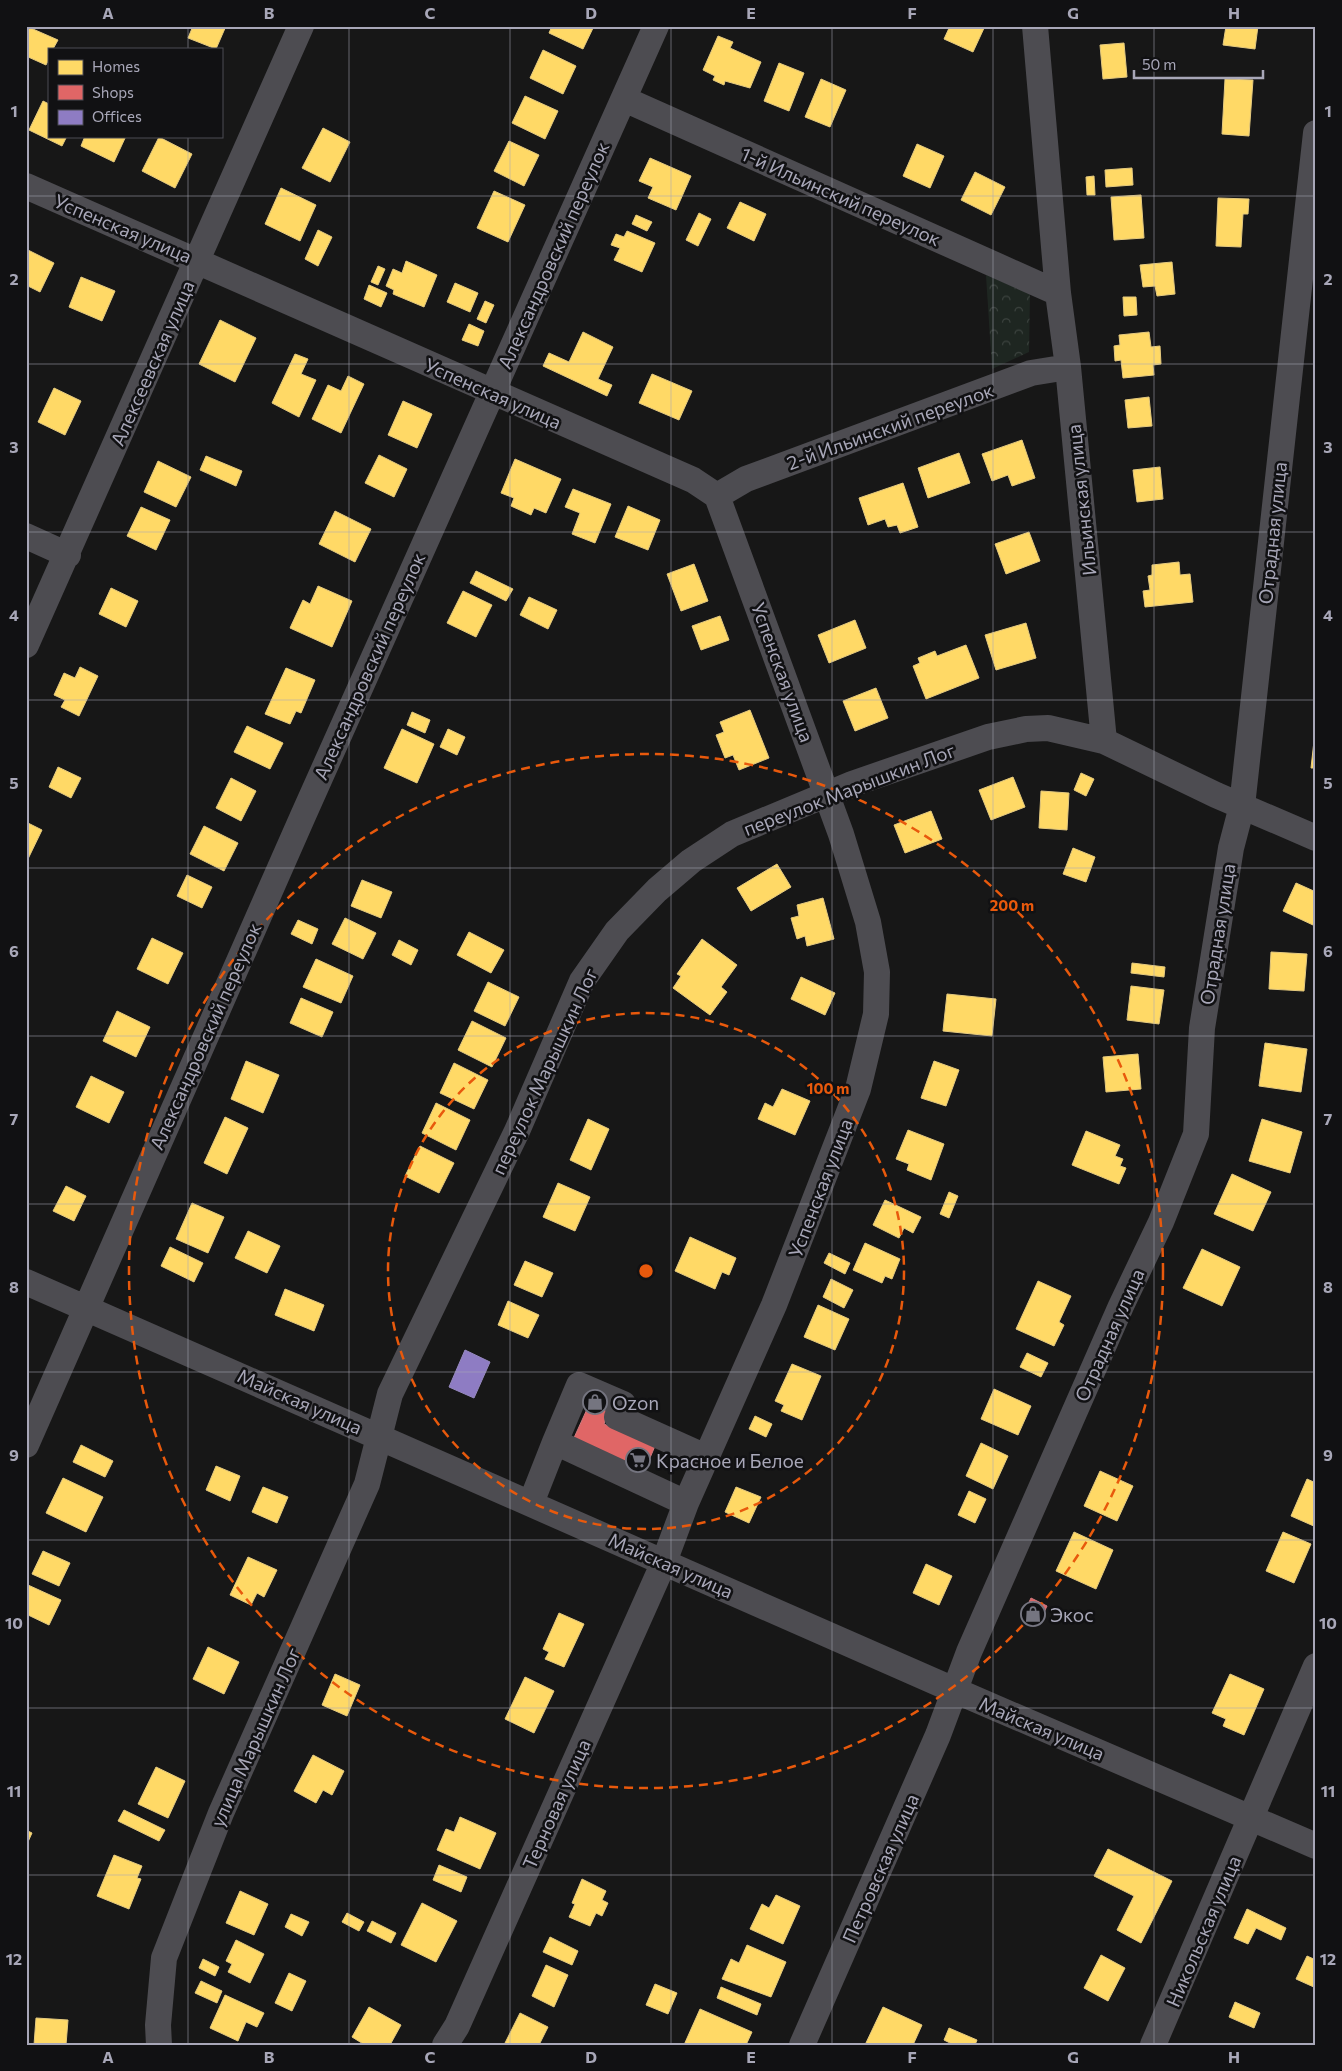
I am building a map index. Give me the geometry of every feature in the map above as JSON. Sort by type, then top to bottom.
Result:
[{"type":"street","name":"Алексеевская улица","points":[[26,645],[68,555],[301,26]]},
{"type":"street","name":"Александровский переулок","points":[[26,1445],[491,392],[656,26]]},
{"type":"street","name":"Ильинская улица","points":[[1035,26],[1058,293],[1068,367],[1104,741]]},
{"type":"street","name":"1-й Ильинский переулок","points":[[624,99],[1058,293]]},
{"type":"street","name":"Отрадная улица","points":[[954,1690],[1120,1306],[1161,1222],[1196,1134],[1202,1028],[1231,848],[1242,806],[1316,133]]},
{"type":"street","name":"Успенская улица","points":[[26,186],[693,480],[717,496],[812,750],[841,834],[868,922],[877,972],[876,1014],[858,1089],[774,1305],[686,1502],[664,1562]]},
{"type":"street","name":"2-й Ильинский переулок","points":[[717,496],[746,479],[946,404],[1031,373],[1068,367]]},
{"type":"street","points":[[26,536],[68,555]]},
{"type":"street","name":"переулок Марышкин Лог","points":[[379,1436],[390,1394],[517,1131],[582,981],[617,931],[657,890],[691,861],[732,834],[826,795],[988,736],[1026,729],[1048,728],[1104,741]]},
{"type":"street","points":[[1104,741],[1242,806],[1316,838]]},
{"type":"street","name":"Майская улица","points":[[26,1282],[954,1690],[1316,1846]]},
{"type":"street","points":[[531,1503],[579,1384],[623,1404],[617,1417],[706,1457]]},
{"type":"street","name":"улица Марышкин Лог","points":[[159,2045],[158,2025],[164,1958],[170,1941],[221,1813],[367,1484],[379,1436]]},
{"type":"street","points":[[555,1442],[686,1502]]},
{"type":"street","name":"Терновая улица","points":[[446,2045],[457,2026],[664,1562]]},
{"type":"street","name":"Никольская улица","points":[[1154,2045],[1234,1862],[1250,1817],[1316,1666]]},
{"type":"street","name":"Петровская улица","points":[[802,2045],[938,1735],[954,1690]]},
{"type":"green space","points":[[986,275],[1030,294],[1029,352],[992,369]]},
{"type":"building: Homes","points":[[26,26],[58,40],[54,48],[48,48],[48,61],[46,65],[26,56]]},
{"type":"building: Homes","points":[[193,26],[226,26],[216,48],[188,38]]},
{"type":"building: Homes","points":[[552,26],[594,26],[583,49],[549,33]]},
{"type":"building: Homes","points":[[950,26],[985,26],[973,52],[944,39]]},
{"type":"building: Homes","points":[[1226,26],[1258,26],[1255,49],[1223,45]]},
{"type":"building: Homes","points":[[718,36],[733,42],[730,48],[761,62],[750,88],[725,81],[724,85],[713,80],[715,76],[703,70]]},
{"type":"building: Homes","points":[[1124,43],[1127,77],[1103,79],[1100,45]]},
{"type":"building: Homes","points":[[543,50],[576,66],[563,94],[530,78]]},
{"type":"building: Homes","points":[[779,63],[804,73],[789,111],[764,101]]},
{"type":"building: Homes","points":[[821,79],[846,90],[830,127],[805,117]]},
{"type":"building: Homes","points":[[1225,79],[1253,80],[1249,136],[1222,134]]},
{"type":"building: Homes","points":[[525,96],[558,111],[545,139],[512,123]]},
{"type":"building: Homes","points":[[43,101],[48,104],[48,138],[66,138],[62,146],[29,130]]},
{"type":"building: Homes","points":[[323,128],[350,142],[330,182],[302,168]]},
{"type":"building: Homes","points":[[84,138],[125,138],[114,162],[81,146]]},
{"type":"building: Homes","points":[[158,138],[192,154],[175,188],[142,171]]},
{"type":"building: Homes","points":[[509,141],[539,155],[524,186],[494,171]]},
{"type":"building: Homes","points":[[917,144],[944,156],[930,188],[903,176]]},
{"type":"building: Homes","points":[[650,158],[691,176],[676,210],[648,198],[653,187],[639,181]]},
{"type":"building: Homes","points":[[1132,168],[1133,185],[1106,187],[1105,170]]},
{"type":"building: Homes","points":[[975,172],[1005,187],[991,215],[961,200]]},
{"type":"building: Homes","points":[[1094,176],[1095,195],[1087,195],[1086,177]]},
{"type":"building: Homes","points":[[281,188],[316,205],[300,241],[265,224]]},
{"type":"building: Homes","points":[[494,191],[525,205],[508,242],[477,228]]},
{"type":"building: Homes","points":[[1141,195],[1144,238],[1114,240],[1111,197]]},
{"type":"building: Homes","points":[[1218,198],[1249,199],[1248,214],[1243,214],[1241,247],[1216,246]]},
{"type":"building: Homes","points":[[740,202],[766,214],[754,241],[727,228]]},
{"type":"building: Homes","points":[[699,213],[711,219],[698,246],[686,240]]},
{"type":"building: Homes","points":[[636,215],[652,222],[647,231],[632,224]]},
{"type":"building: Homes","points":[[318,230],[332,237],[318,266],[305,259]]},
{"type":"building: Homes","points":[[627,231],[655,243],[642,272],[614,260],[620,248],[611,245],[616,234],[624,237]]},
{"type":"building: Homes","points":[[26,249],[54,263],[40,292],[26,285]]},
{"type":"building: Homes","points":[[406,261],[437,275],[424,307],[393,294],[394,290],[386,286],[393,269],[402,273]]},
{"type":"building: Homes","points":[[1172,262],[1175,294],[1157,296],[1155,286],[1143,287],[1140,265]]},
{"type":"building: Homes","points":[[378,266],[385,269],[378,285],[371,282]]},
{"type":"building: Homes","points":[[81,277],[115,291],[102,321],[69,307]]},
{"type":"building: Homes","points":[[455,283],[478,293],[470,312],[447,302]]},
{"type":"building: Homes","points":[[369,285],[387,293],[381,307],[364,299]]},
{"type":"building: Homes","points":[[1123,297],[1136,297],[1137,315],[1124,316]]},
{"type":"building: Homes","points":[[485,301],[494,305],[486,323],[477,319]]},
{"type":"building: Homes","points":[[220,320],[256,338],[235,382],[199,364]]},
{"type":"building: Homes","points":[[469,324],[484,331],[478,346],[462,340]]},
{"type":"building: Homes","points":[[583,332],[613,347],[598,379],[612,385],[607,396],[543,366],[549,353],[569,362]]},
{"type":"building: Homes","points":[[1149,332],[1151,347],[1160,346],[1161,364],[1153,365],[1154,375],[1123,378],[1121,360],[1115,361],[1114,346],[1120,345],[1119,335]]},
{"type":"building: Homes","points":[[295,354],[308,359],[301,374],[316,380],[299,417],[272,403]]},
{"type":"building: Homes","points":[[652,374],[692,391],[679,420],[639,403]]},
{"type":"building: Homes","points":[[348,376],[364,384],[341,433],[312,419],[328,385],[341,391]]},
{"type":"building: Homes","points":[[54,388],[81,401],[65,435],[38,422]]},
{"type":"building: Homes","points":[[1149,397],[1152,426],[1128,428],[1125,400]]},
{"type":"building: Homes","points":[[403,401],[432,414],[417,448],[388,435]]},
{"type":"building: Homes","points":[[1022,440],[1035,478],[1012,486],[1008,475],[992,481],[982,454]]},
{"type":"building: Homes","points":[[959,453],[970,483],[928,498],[918,468]]},
{"type":"building: Homes","points":[[379,455],[407,469],[394,497],[365,483]]},
{"type":"building: Homes","points":[[206,456],[242,471],[236,486],[200,470]]},
{"type":"building: Homes","points":[[515,459],[561,479],[546,513],[534,508],[531,515],[511,506],[514,498],[501,493]]},
{"type":"building: Homes","points":[[158,461],[191,477],[176,507],[144,492]]},
{"type":"building: Homes","points":[[1160,467],[1163,499],[1137,502],[1133,470]]},
{"type":"building: Homes","points":[[903,483],[918,527],[900,533],[897,525],[888,527],[885,519],[868,525],[859,498]]},
{"type":"building: Homes","points":[[573,489],[611,504],[595,543],[572,534],[580,513],[565,507]]},
{"type":"building: Homes","points":[[628,506],[660,520],[648,550],[615,537]]},
{"type":"building: Homes","points":[[141,507],[170,520],[156,550],[127,536]]},
{"type":"building: Homes","points":[[335,511],[371,529],[355,562],[319,544]]},
{"type":"building: Homes","points":[[1029,532],[1040,561],[1006,574],[995,544]]},
{"type":"building: Homes","points":[[1179,562],[1180,575],[1190,574],[1193,602],[1145,607],[1143,591],[1150,590],[1148,576],[1152,575],[1152,565]]},
{"type":"building: Homes","points":[[694,564],[708,601],[681,611],[667,574]]},
{"type":"building: Homes","points":[[476,571],[513,589],[506,601],[470,583]]},
{"type":"building: Homes","points":[[318,586],[352,601],[332,647],[290,628],[303,600],[310,604]]},
{"type":"building: Homes","points":[[111,588],[138,601],[126,627],[99,614]]},
{"type":"building: Homes","points":[[463,591],[492,605],[476,637],[447,623]]},
{"type":"building: Homes","points":[[529,597],[557,610],[548,629],[520,615]]},
{"type":"building: Homes","points":[[720,616],[729,640],[701,650],[692,626]]},
{"type":"building: Homes","points":[[855,620],[866,648],[829,663],[818,635]]},
{"type":"building: Homes","points":[[1026,623],[1036,658],[996,670],[985,635]]},
{"type":"building: Homes","points":[[966,645],[979,678],[926,699],[913,666],[920,663],[918,658],[935,651],[937,656]]},
{"type":"building: Homes","points":[[80,667],[98,676],[79,716],[61,707],[65,700],[54,695],[64,673],[75,678]]},
{"type":"building: Homes","points":[[286,668],[315,680],[301,713],[296,711],[290,724],[265,714]]},
{"type":"building: Homes","points":[[876,688],[888,718],[855,731],[843,701]]},
{"type":"building: Homes","points":[[750,710],[769,758],[739,770],[733,755],[725,758],[716,735],[724,732],[720,722]]},
{"type":"building: Homes","points":[[412,712],[430,720],[425,733],[407,725]]},
{"type":"building: Homes","points":[[247,726],[283,743],[270,769],[234,752]]},
{"type":"building: Homes","points":[[402,729],[434,744],[417,783],[384,768]]},
{"type":"building: Homes","points":[[448,729],[465,737],[457,755],[440,747]]},
{"type":"building: Homes","points":[[1315,732],[1316,768],[1311,768]]},
{"type":"building: Homes","points":[[58,767],[81,778],[71,798],[49,787]]},
{"type":"building: Homes","points":[[1081,773],[1094,779],[1086,796],[1074,790]]},
{"type":"building: Homes","points":[[1013,777],[1025,807],[991,820],[979,790]]},
{"type":"building: Homes","points":[[231,778],[256,791],[241,821],[216,808]]},
{"type":"building: Homes","points":[[1041,791],[1069,793],[1067,830],[1039,828]]},
{"type":"building: Homes","points":[[931,811],[942,839],[905,853],[894,825]]},
{"type":"building: Homes","points":[[26,822],[42,830],[27,861],[26,861]]},
{"type":"building: Homes","points":[[204,826],[238,843],[224,871],[190,854]]},
{"type":"building: Homes","points":[[1073,848],[1095,857],[1086,882],[1063,874]]},
{"type":"building: Homes","points":[[777,864],[791,887],[751,911],[737,888]]},
{"type":"building: Homes","points":[[187,875],[212,887],[202,908],[177,896]]},
{"type":"building: Homes","points":[[362,880],[392,892],[381,918],[351,906]]},
{"type":"building: Homes","points":[[1296,883],[1316,892],[1316,920],[1313,925],[1283,911]]},
{"type":"building: Homes","points":[[823,898],[834,939],[807,946],[805,936],[797,939],[791,918],[799,916],[797,905]]},
{"type":"building: Homes","points":[[345,918],[376,933],[363,959],[332,944]]},
{"type":"building: Homes","points":[[298,920],[318,929],[312,944],[291,934]]},
{"type":"building: Homes","points":[[469,932],[504,950],[491,973],[457,955]]},
{"type":"building: Homes","points":[[152,938],[183,953],[168,984],[137,969]]},
{"type":"building: Homes","points":[[702,939],[737,965],[721,987],[727,992],[710,1015],[673,988],[681,976],[677,974]]},
{"type":"building: Homes","points":[[399,940],[418,950],[411,965],[392,955]]},
{"type":"building: Homes","points":[[1271,952],[1307,954],[1304,991],[1269,989]]},
{"type":"building: Homes","points":[[316,959],[353,976],[341,1003],[303,987]]},
{"type":"building: Homes","points":[[1132,963],[1165,967],[1164,977],[1131,973]]},
{"type":"building: Homes","points":[[801,977],[835,993],[825,1015],[791,999]]},
{"type":"building: Homes","points":[[488,982],[519,997],[505,1026],[474,1011]]},
{"type":"building: Homes","points":[[1131,986],[1164,990],[1159,1024],[1127,1020]]},
{"type":"building: Homes","points":[[947,994],[996,999],[992,1036],[943,1031]]},
{"type":"building: Homes","points":[[301,998],[333,1012],[322,1037],[290,1023]]},
{"type":"building: Homes","points":[[117,1011],[150,1027],[136,1057],[103,1041]]},
{"type":"building: Homes","points":[[472,1021],[506,1038],[492,1067],[458,1050]]},
{"type":"building: Homes","points":[[1265,1043],[1307,1049],[1301,1092],[1259,1086]]},
{"type":"building: Homes","points":[[1138,1054],[1141,1089],[1106,1092],[1103,1057]]},
{"type":"building: Homes","points":[[246,1061],[279,1075],[263,1113],[231,1099]]},
{"type":"building: Homes","points":[[934,1061],[959,1070],[946,1106],[921,1098]]},
{"type":"building: Homes","points":[[454,1063],[488,1080],[474,1109],[440,1093]]},
{"type":"building: Homes","points":[[91,1076],[124,1092],[109,1123],[76,1107]]},
{"type":"building: Homes","points":[[782,1089],[810,1101],[795,1135],[758,1119],[765,1103],[773,1107]]},
{"type":"building: Homes","points":[[436,1103],[470,1120],[456,1150],[422,1133]]},
{"type":"building: Homes","points":[[225,1117],[248,1128],[227,1174],[204,1163]]},
{"type":"building: Homes","points":[[588,1119],[609,1129],[591,1170],[570,1160]]},
{"type":"building: Homes","points":[[1262,1119],[1302,1132],[1290,1173],[1249,1161]]},
{"type":"building: Homes","points":[[908,1130],[944,1144],[931,1180],[907,1170],[909,1164],[896,1159]]},
{"type":"building: Homes","points":[[1086,1131],[1120,1145],[1115,1156],[1123,1159],[1120,1166],[1126,1168],[1119,1184],[1072,1165]]},
{"type":"building: Homes","points":[[420,1146],[454,1163],[439,1193],[405,1176]]},
{"type":"building: Homes","points":[[1232,1174],[1271,1192],[1253,1231],[1214,1214]]},
{"type":"building: Homes","points":[[558,1183],[590,1197],[575,1231],[543,1217]]},
{"type":"building: Homes","points":[[66,1186],[86,1196],[74,1221],[53,1211]]},
{"type":"building: Homes","points":[[949,1192],[958,1196],[949,1218],[940,1214]]},
{"type":"building: Homes","points":[[885,1200],[921,1217],[913,1233],[904,1228],[899,1238],[873,1225]]},
{"type":"building: Homes","points":[[192,1203],[224,1217],[208,1253],[176,1239]]},
{"type":"building: Homes","points":[[248,1231],[280,1246],[267,1273],[235,1258]]},
{"type":"building: Homes","points":[[690,1237],[736,1258],[729,1275],[722,1272],[715,1289],[675,1271]]},
{"type":"building: Homes","points":[[865,1243],[900,1259],[892,1279],[885,1276],[882,1283],[853,1270]]},
{"type":"building: Homes","points":[[170,1247],[203,1263],[194,1282],[161,1266]]},
{"type":"building: Homes","points":[[1202,1249],[1240,1267],[1222,1306],[1183,1288]]},
{"type":"building: Homes","points":[[829,1253],[850,1263],[845,1274],[824,1263]]},
{"type":"building: Homes","points":[[525,1261],[553,1273],[542,1297],[514,1285]]},
{"type":"building: Homes","points":[[831,1279],[853,1290],[844,1308],[823,1297]]},
{"type":"building: Homes","points":[[1038,1281],[1071,1296],[1059,1322],[1064,1325],[1054,1346],[1016,1329]]},
{"type":"building: Homes","points":[[285,1289],[324,1305],[314,1331],[275,1315]]},
{"type":"building: Homes","points":[[508,1301],[539,1315],[528,1338],[498,1325]]},
{"type":"building: Homes","points":[[818,1305],[849,1319],[835,1350],[804,1337]]},
{"type":"building: Homes","points":[[1027,1353],[1048,1363],[1041,1377],[1020,1367]]},
{"type":"building: Homes","points":[[792,1364],[821,1376],[802,1420],[781,1411],[784,1405],[775,1401]]},
{"type":"building: Homes","points":[[994,1389],[1031,1406],[1018,1435],[981,1419]]},
{"type":"building: Homes","points":[[755,1416],[772,1424],[766,1437],[749,1429]]},
{"type":"building: Homes","points":[[981,1443],[1008,1456],[993,1489],[966,1476]]},
{"type":"building: Homes","points":[[81,1445],[113,1461],[105,1477],[73,1462]]},
{"type":"building: Homes","points":[[216,1466],[240,1476],[230,1501],[206,1490]]},
{"type":"building: Homes","points":[[1100,1471],[1133,1486],[1117,1521],[1084,1506]]},
{"type":"building: Homes","points":[[63,1478],[103,1497],[86,1532],[46,1513]]},
{"type":"building: Homes","points":[[1307,1479],[1316,1483],[1316,1527],[1291,1516]]},
{"type":"building: Homes","points":[[263,1487],[288,1497],[277,1523],[252,1512]]},
{"type":"building: Homes","points":[[736,1487],[761,1497],[749,1523],[725,1512]]},
{"type":"building: Homes","points":[[969,1491],[986,1499],[975,1523],[958,1515]]},
{"type":"building: Homes","points":[[1074,1532],[1113,1550],[1096,1589],[1056,1571]]},
{"type":"building: Homes","points":[[1283,1532],[1311,1544],[1294,1583],[1266,1571]]},
{"type":"building: Homes","points":[[43,1551],[70,1563],[59,1586],[32,1574]]},
{"type":"building: Homes","points":[[248,1557],[277,1570],[264,1597],[257,1593],[251,1605],[230,1595]]},
{"type":"building: Homes","points":[[926,1564],[952,1576],[939,1605],[913,1593]]},
{"type":"building: Homes","points":[[28,1585],[61,1600],[49,1625],[26,1614],[26,1590]]},
{"type":"building: Homes","points":[[559,1613],[584,1624],[564,1667],[545,1659],[549,1652],[543,1649]]},
{"type":"building: Homes","points":[[208,1647],[239,1662],[224,1694],[193,1679]]},
{"type":"building: Homes","points":[[335,1674],[360,1685],[347,1716],[322,1705]]},
{"type":"building: Homes","points":[[1230,1674],[1264,1689],[1244,1735],[1223,1726],[1226,1719],[1212,1713]]},
{"type":"building: Homes","points":[[525,1677],[554,1691],[534,1733],[505,1719]]},
{"type":"building: Homes","points":[[313,1755],[344,1771],[332,1795],[323,1790],[316,1803],[294,1791]]},
{"type":"building: Homes","points":[[156,1767],[185,1781],[168,1818],[138,1804]]},
{"type":"building: Homes","points":[[124,1810],[165,1830],[159,1841],[118,1821]]},
{"type":"building: Homes","points":[[460,1817],[496,1833],[480,1869],[437,1850],[446,1829],[454,1832]]},
{"type":"building: Homes","points":[[26,1830],[32,1833],[27,1844],[26,1843]]},
{"type":"building: Homes","points":[[1108,1849],[1172,1881],[1141,1943],[1117,1930],[1134,1896],[1094,1876]]},
{"type":"building: Homes","points":[[114,1855],[142,1866],[137,1878],[141,1879],[129,1909],[97,1896]]},
{"type":"building: Homes","points":[[439,1865],[467,1877],[461,1892],[433,1880]]},
{"type":"building: Homes","points":[[582,1879],[606,1891],[602,1900],[608,1903],[602,1916],[596,1913],[590,1926],[569,1917],[575,1904],[572,1903]]},
{"type":"building: Homes","points":[[240,1891],[268,1904],[254,1935],[226,1923]]},
{"type":"building: Homes","points":[[776,1895],[800,1906],[783,1944],[750,1929],[762,1904],[769,1908]]},
{"type":"building: Homes","points":[[422,1903],[457,1921],[436,1962],[401,1945]]},
{"type":"building: Homes","points":[[1247,1909],[1286,1928],[1281,1940],[1256,1928],[1248,1944],[1234,1938]]},
{"type":"building: Homes","points":[[347,1913],[364,1922],[359,1931],[342,1922]]},
{"type":"building: Homes","points":[[291,1914],[309,1922],[302,1936],[285,1927]]},
{"type":"building: Homes","points":[[372,1921],[396,1933],[391,1943],[367,1931]]},
{"type":"building: Homes","points":[[550,1937],[578,1951],[572,1965],[543,1952]]},
{"type":"building: Homes","points":[[236,1940],[264,1954],[250,1983],[228,1972],[232,1964],[226,1961]]},
{"type":"building: Homes","points":[[747,1945],[786,1962],[771,1997],[722,1979],[731,1959],[739,1963]]},
{"type":"building: Homes","points":[[1101,1955],[1125,1968],[1108,2001],[1084,1988]]},
{"type":"building: Homes","points":[[1307,1956],[1316,1960],[1316,1988],[1296,1979]]},
{"type":"building: Homes","points":[[203,1959],[219,1967],[215,1976],[199,1968]]},
{"type":"building: Homes","points":[[546,1965],[568,1975],[554,2007],[532,1996]]},
{"type":"building: Homes","points":[[289,1973],[306,1981],[292,2011],[275,2003]]},
{"type":"building: Homes","points":[[201,1981],[222,1991],[217,2003],[195,1993]]},
{"type":"building: Homes","points":[[655,1984],[677,1993],[668,2014],[646,2005]]},
{"type":"building: Homes","points":[[721,1987],[761,2004],[757,2015],[717,1998]]},
{"type":"building: Homes","points":[[225,1995],[264,2013],[257,2027],[246,2022],[238,2041],[210,2028]]},
{"type":"building: Homes","points":[[1235,2002],[1260,2013],[1254,2028],[1229,2017]]},
{"type":"building: Homes","points":[[369,2007],[401,2025],[390,2045],[365,2045],[352,2037]]},
{"type":"building: Homes","points":[[883,2007],[922,2025],[913,2045],[865,2045]]},
{"type":"building: Homes","points":[[700,2009],[752,2032],[746,2045],[684,2045]]},
{"type":"building: Homes","points":[[520,2013],[548,2027],[539,2045],[504,2045]]},
{"type":"building: Homes","points":[[36,2018],[68,2020],[66,2045],[34,2045]]},
{"type":"building: Homes","points":[[949,2028],[977,2040],[975,2045],[954,2045],[944,2040]]},
{"type":"building: Shops","points":[[593,1396],[612,1404],[604,1424],[655,1446],[644,1472],[573,1440]]},
{"type":"building: Shops","points":[[1031,1598],[1047,1606],[1038,1625],[1022,1617]]},
{"type":"building: Offices","points":[[465,1350],[490,1362],[474,1398],[449,1387]]},
{"type":"place","name":"Ozon","points":[[595,1402]]},
{"type":"place","name":"Красное и Белое","points":[[638,1460]]},
{"type":"place","name":"Экос","points":[[1033,1614]]}]
